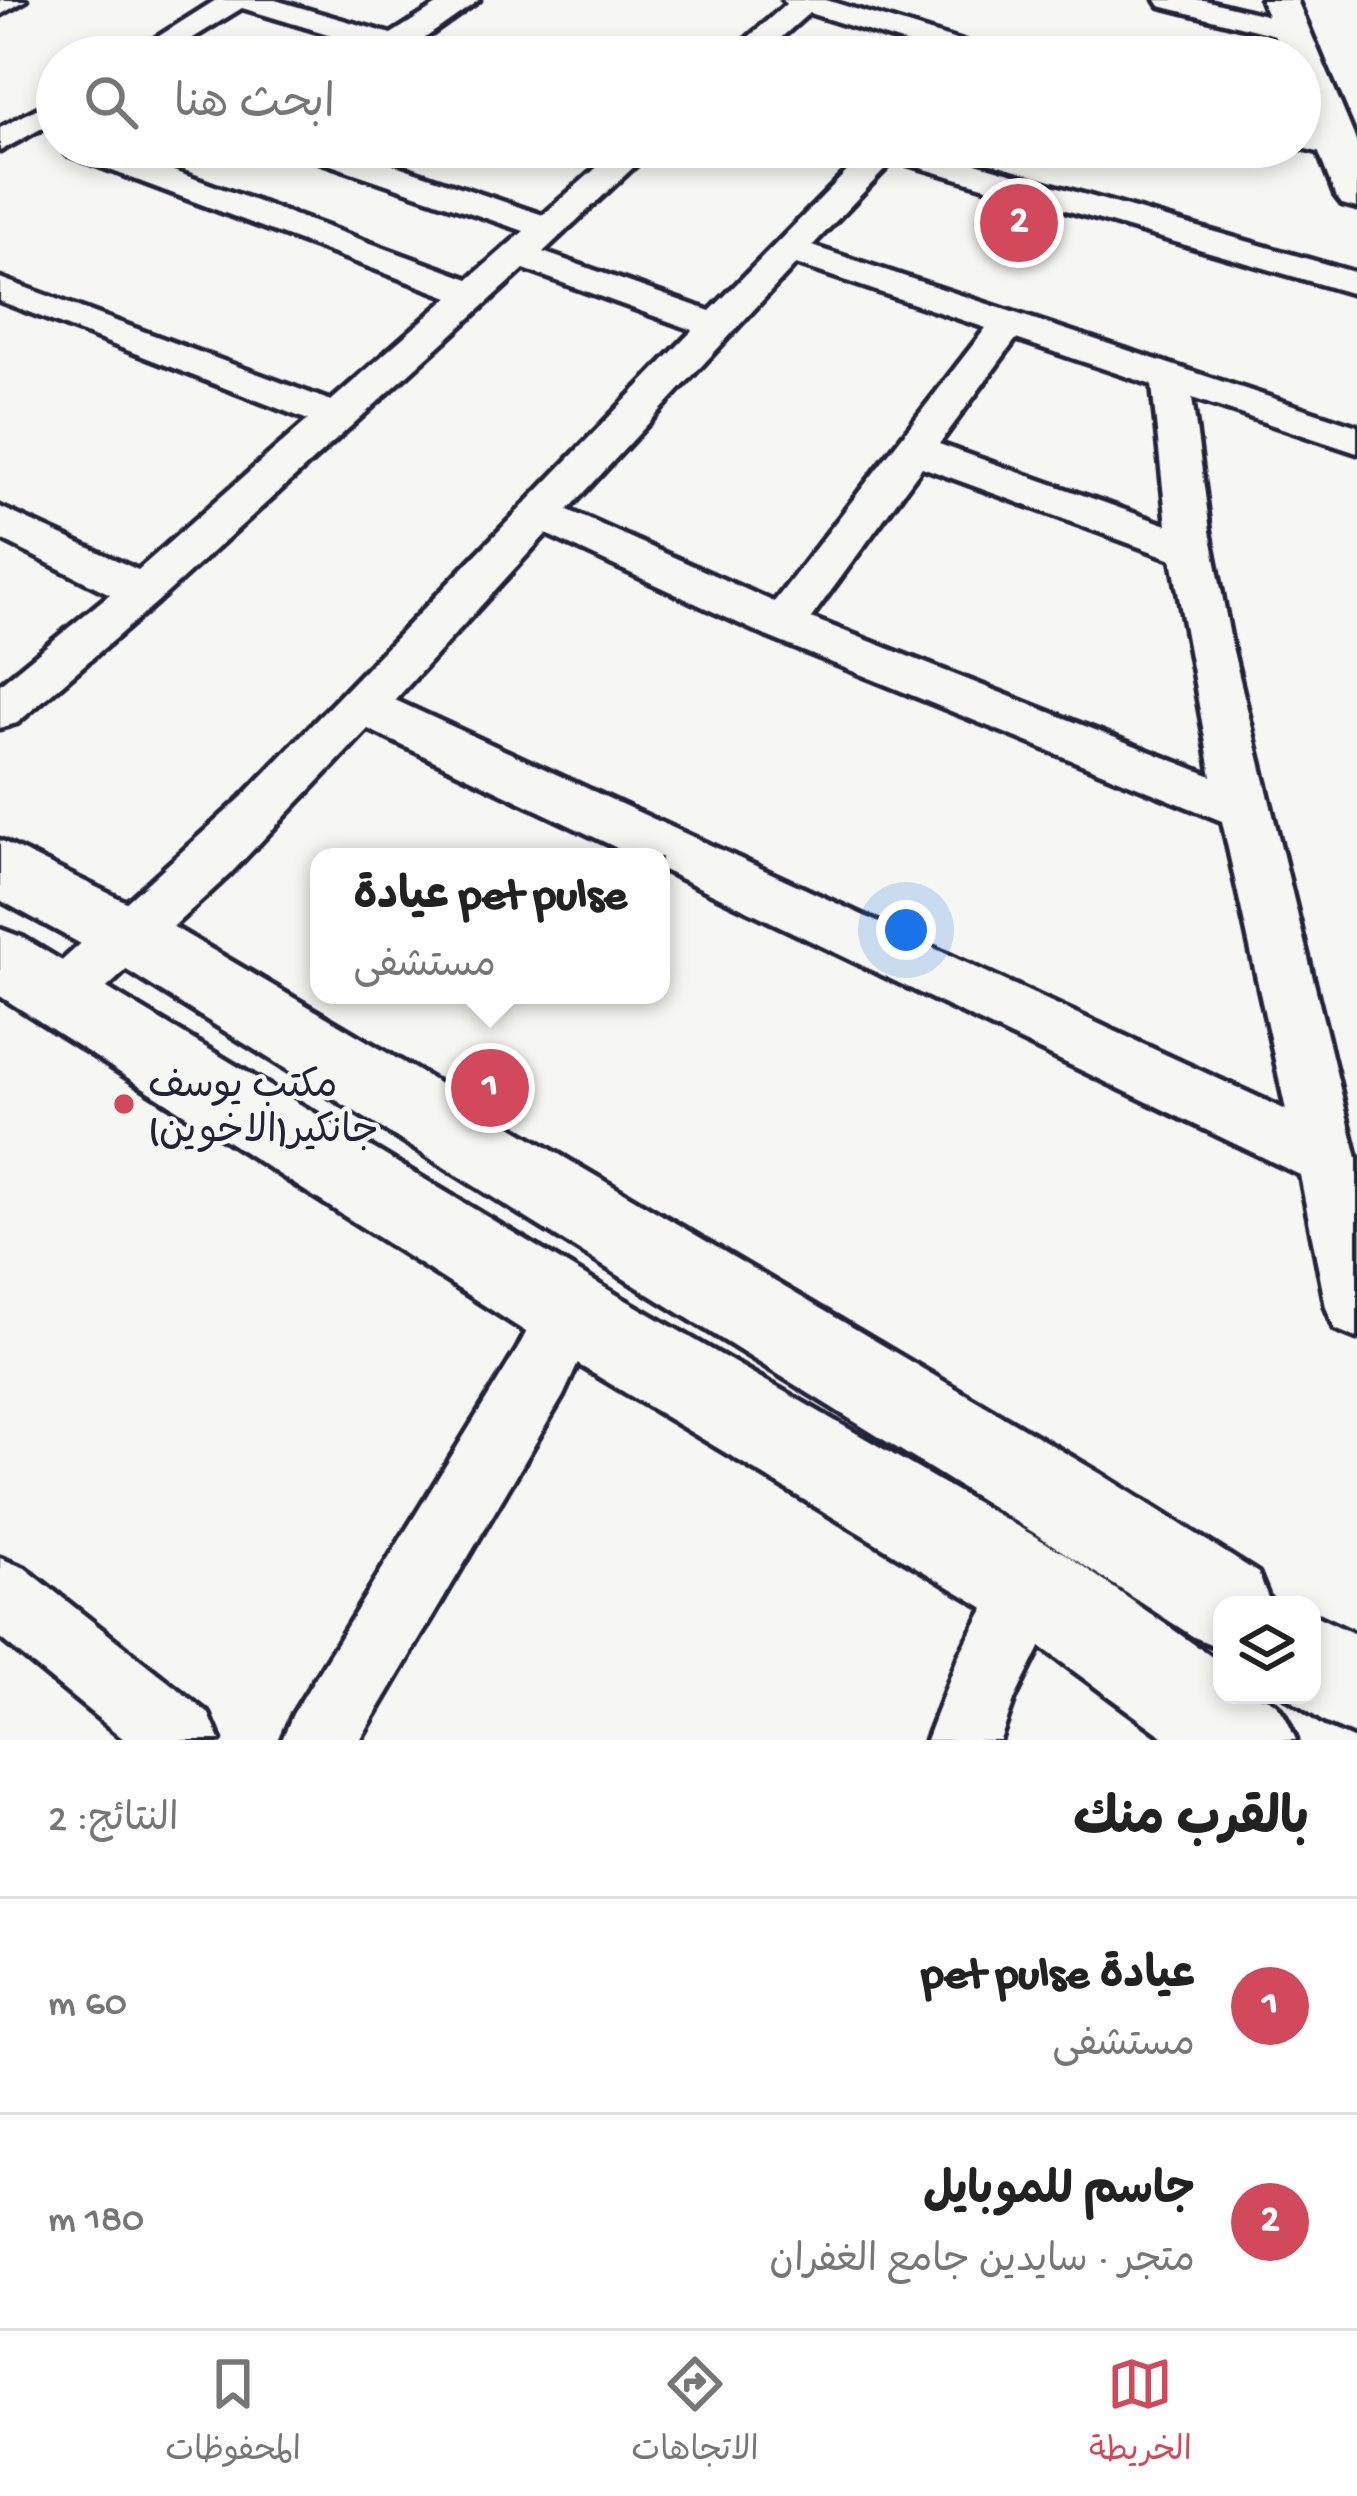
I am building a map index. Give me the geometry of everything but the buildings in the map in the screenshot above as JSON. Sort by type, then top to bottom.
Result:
[{"type":"street","points":[[0,6],[12,0]]},
{"type":"street","points":[[176,36],[236,0]]},
{"type":"street","points":[[245,0],[364,36]]},
{"type":"street","points":[[408,36],[465,0]]},
{"type":"street","points":[[1170,0],[1295,10],[1312,36]]},
{"type":"street","points":[[764,36],[801,1],[912,36]]},
{"type":"street","points":[[1321,49],[1357,104]]},
{"type":"street","points":[[1321,106],[1332,146],[1357,195]]},
{"type":"street","points":[[135,168],[475,294]]},
{"type":"street","points":[[372,168],[549,228]]},
{"type":"street","points":[[0,710],[142,591],[616,168]]},
{"type":"street","points":[[31,976],[131,937],[362,704],[869,168]]},
{"type":"street","points":[[958,168],[1357,284]]},
{"type":"street","points":[[789,250],[1357,440]]},
{"type":"street","points":[[519,254],[715,326]]},
{"type":"street","points":[[0,289],[337,417]]},
{"type":"street","points":[[782,624],[1009,323]]},
{"type":"street","points":[[1171,380],[1191,550],[1244,809],[1328,1159],[1357,1307]]},
{"type":"street","points":[[914,449],[1191,550]]},
{"type":"street","points":[[540,514],[782,624],[1244,809]]},
{"type":"street","points":[[0,521],[142,591]]},
{"type":"street","points":[[362,704],[668,848]]},
{"type":"street","points":[[670,849],[1328,1159]]},
{"type":"street","points":[[0,868],[131,937],[1070,1505],[1213,1597]]},
{"type":"street","points":[[31,976],[570,1312],[1035,1587],[1248,1740]]},
{"type":"street","points":[[290,1137],[349,1070]]},
{"type":"street","points":[[319,1740],[539,1373],[570,1312]]},
{"type":"street","points":[[963,1740],[985,1681],[1035,1587]]},
{"type":"street","points":[[0,1593],[183,1740]]},
{"type":"street","points":[[1321,1666],[1357,1688]]},
{"type":"place","name":"جاسم للموبايل","points":[[1019,223]]},
{"type":"place","name":"عيادة pet pulse","points":[[490,1088]]},
{"type":"place","name":"مكتب يوسف جانكير(الاخوين)","points":[[124,1104]]}]
